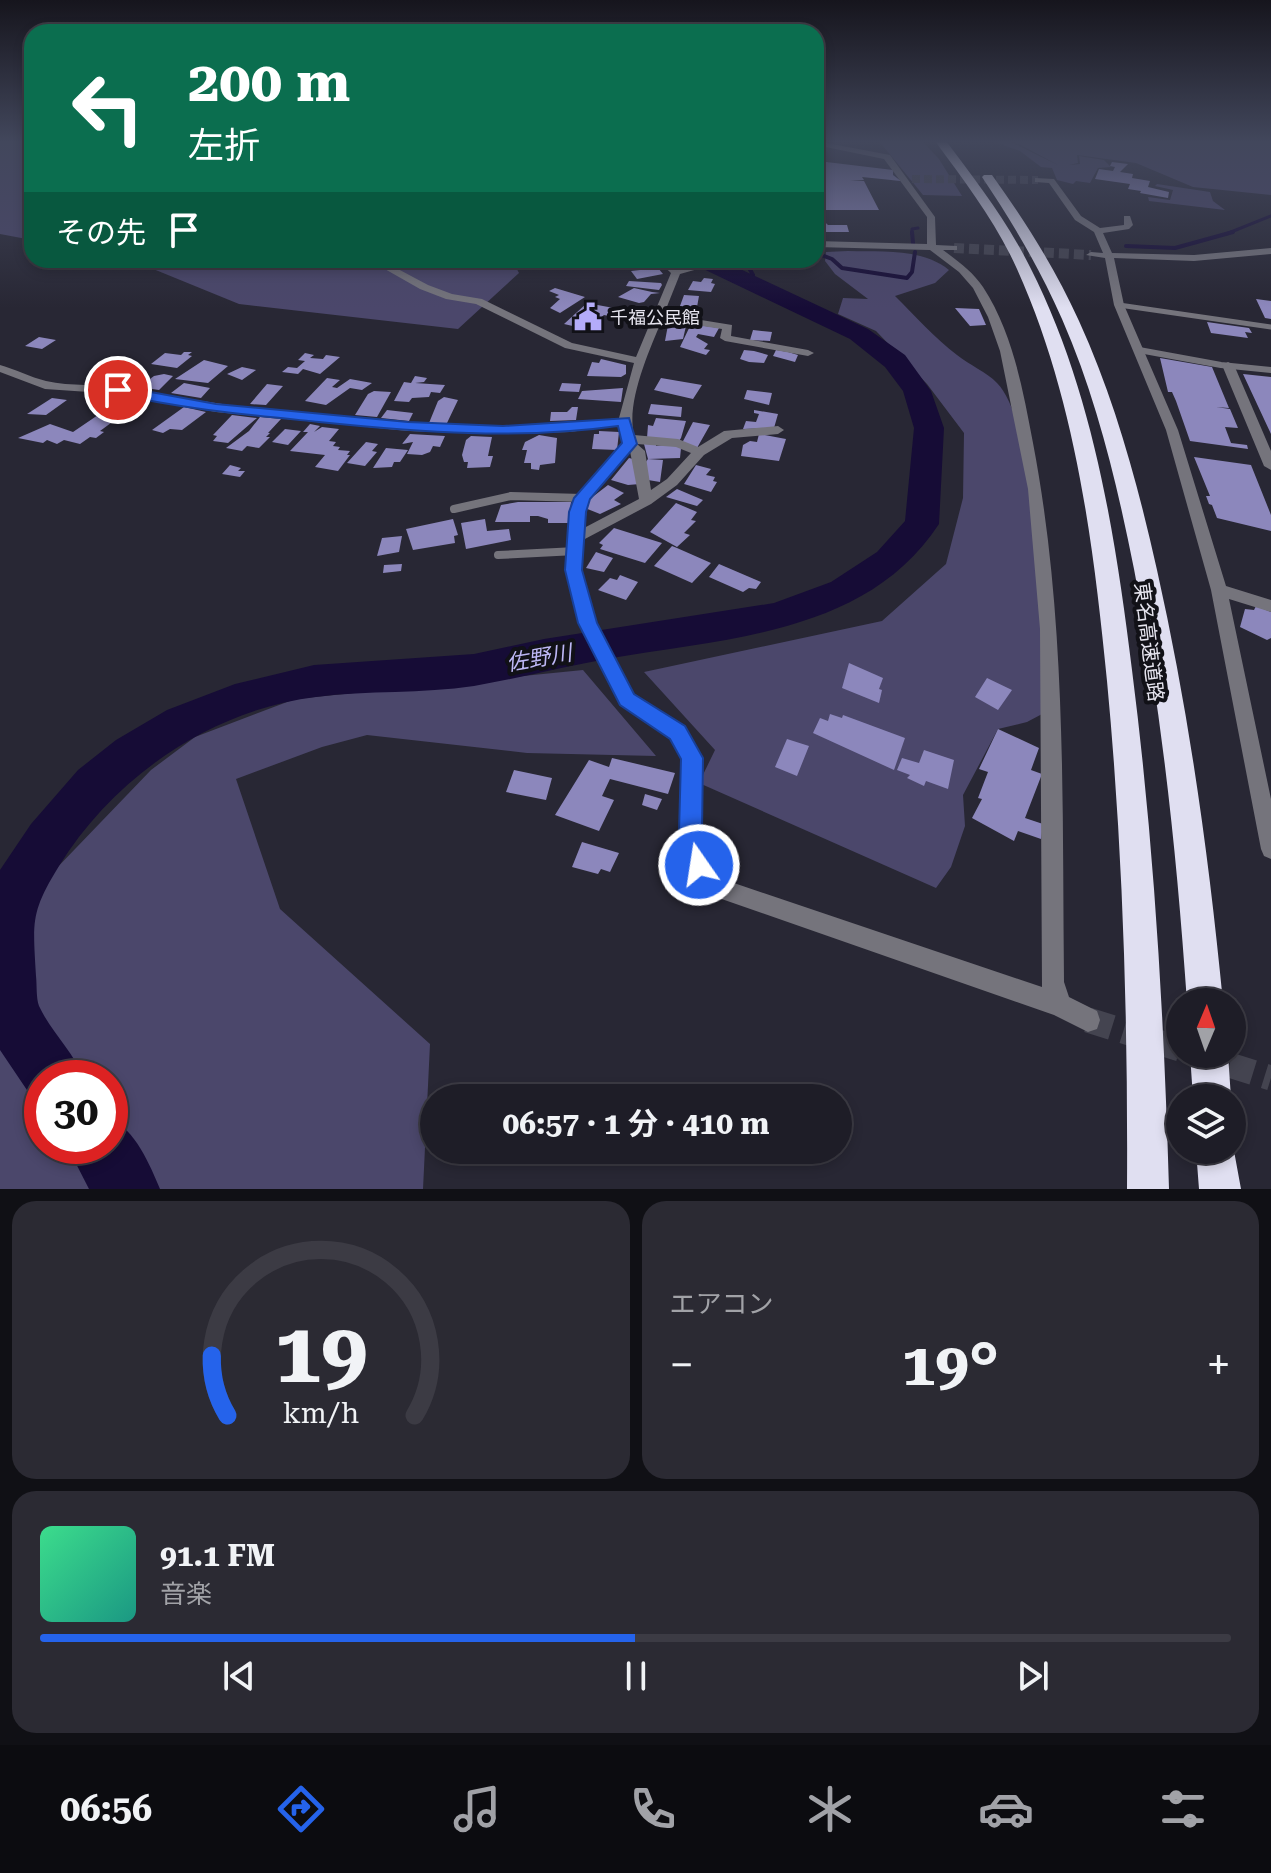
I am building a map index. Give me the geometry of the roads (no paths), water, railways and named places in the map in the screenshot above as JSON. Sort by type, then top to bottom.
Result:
[{"type":"highway","name":"東名高速道路","points":[[984,196],[1012,243],[1038,299],[1062,367],[1093,483],[1115,633],[1137,839],[1148,1189]]},
{"type":"highway","name":"東名高速道路","points":[[1002,196],[1034,243],[1059,289],[1091,364],[1133,505],[1168,677],[1195,874],[1204,988]]},
{"type":"highway","points":[[1217,1164],[1220,1189]]},
{"type":"street","points":[[919,196],[931,217],[932,247]]},
{"type":"street","points":[[1062,196],[1078,218],[1098,231],[1109,256],[1119,305],[1172,430],[1219,590],[1265,783],[1271,849]]},
{"type":"street","points":[[1098,231],[1126,227],[1129,225],[1127,218]]},
{"type":"street","points":[[824,244],[954,248]]},
{"type":"street","points":[[932,247],[965,271],[979,288],[1000,337],[1029,452],[1044,553],[1055,708],[1052,982],[1060,1005]]},
{"type":"street","points":[[1091,255],[1194,258],[1271,251]]},
{"type":"street","points":[[389,268],[450,297],[478,301],[569,346],[640,361]]},
{"type":"street","points":[[677,268],[683,271],[694,268]]},
{"type":"street","points":[[646,501],[638,451],[629,441],[624,421],[640,361],[658,316],[683,271]]},
{"type":"street","points":[[658,316],[728,327],[725,338],[808,353]]},
{"type":"street","points":[[1228,365],[1271,466]]},
{"type":"street","points":[[0,368],[45,385],[118,390],[216,408],[408,427],[503,430],[570,428],[624,421]]},
{"type":"street","points":[[577,544],[646,501],[672,482],[699,452],[729,434],[778,430]]},
{"type":"street","points":[[629,441],[582,498],[573,570],[587,623],[627,700],[677,733],[692,758],[690,832],[699,865],[721,889],[1060,1005],[1088,1020]]},
{"type":"street","points":[[629,441],[678,443],[699,452]]},
{"type":"street","points":[[1219,590],[1271,606]]},
{"type":"lane","points":[[1119,305],[1271,327]]},
{"type":"lane","points":[[1139,350],[1271,370]]},
{"type":"lane","points":[[454,509],[511,496],[582,498]]},
{"type":"lane","points":[[498,555],[577,544]]},
{"type":"waterway","points":[[1227,234],[1271,216]]},
{"type":"waterway","points":[[912,232],[912,229],[918,228]]},
{"type":"waterway","points":[[912,232],[913,243]]},
{"type":"waterway","points":[[1227,234],[1233,232]]},
{"type":"waterway","points":[[1126,246],[1175,248],[1227,234]]},
{"type":"waterway","points":[[824,256],[842,268],[907,278],[912,272],[915,252]]},
{"type":"waterway","name":"佐野川","points":[[10,1011],[6,921],[21,881],[48,840],[95,784],[132,753],[183,723],[250,696],[314,681],[474,670],[544,654],[779,616],[844,591],[890,561],[922,524],[929,428],[917,391],[895,361],[859,334],[720,268]]},
{"type":"waterway","points":[[742,279],[753,275],[749,268]]},
{"type":"waterway","name":"佐野川","points":[[0,999],[42,1060]]},
{"type":"waterway","name":"佐野川","points":[[111,1164],[127,1189]]},
{"type":"tunnel","points":[[954,248],[1091,255]]},
{"type":"tunnel","points":[[1088,1020],[1166,1045]]},
{"type":"tunnel","points":[[1239,1068],[1271,1078]]},
{"type":"place","name":"千福公民館","points":[[588,317]]}]
